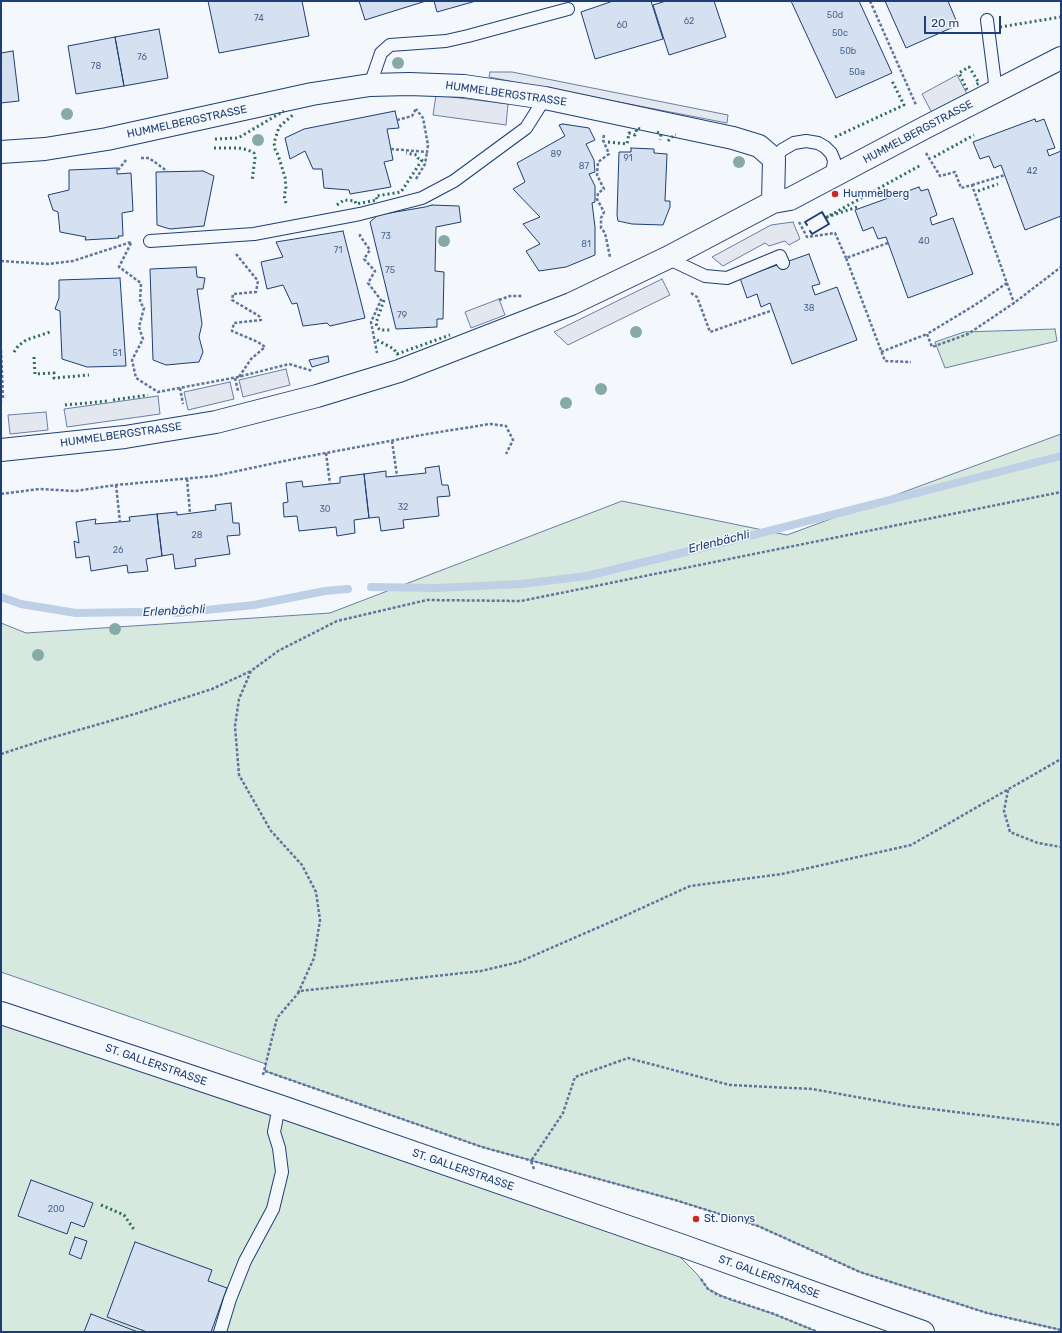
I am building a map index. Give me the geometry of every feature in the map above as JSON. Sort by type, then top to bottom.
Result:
[{"type":"street","name":"HUMMELBERGSTRASSE","points":[[1,450],[125,437],[216,422],[317,396],[400,371],[571,304],[667,258],[773,202],[790,199],[828,180],[920,130],[1061,58]]},
{"type":"street","name":"HUMMELBERGSTRASSE","points":[[1,152],[45,149],[107,139],[312,94],[370,85],[409,84],[464,86],[545,98],[609,111],[734,138],[759,146],[774,159]]},
{"type":"street","points":[[773,202],[774,159]]},
{"type":"street","name":"ST. GALLERSTRASSE","points":[[1,1012],[279,1106],[676,1244],[923,1332]]},
{"type":"lane","points":[[370,85],[381,53],[390,46],[453,39],[568,9]]},
{"type":"lane","points":[[987,20],[996,91]]},
{"type":"lane","points":[[150,241],[254,234],[360,214],[422,198],[454,181],[526,128],[545,98]]},
{"type":"lane","points":[[774,159],[782,150],[794,143],[806,141],[818,143],[831,153],[834,160],[833,168],[828,180]]},
{"type":"lane","points":[[667,258],[705,276],[727,278],[780,256],[783,263]]},
{"type":"lane","points":[[220,1332],[230,1299],[245,1261],[273,1209],[282,1172],[279,1148],[274,1132],[279,1106]]},
{"type":"path","points":[[870,1],[920,130],[940,176],[954,172],[961,188],[1005,175]]},
{"type":"path","points":[[391,149],[427,152],[428,145],[422,118],[416,109]]},
{"type":"path","points":[[609,111],[603,140],[609,154],[598,162],[597,175],[604,189],[598,193],[597,199],[604,212],[601,218],[601,228],[605,233],[610,258]]},
{"type":"path","points":[[126,156],[130,158]]},
{"type":"path","points":[[136,158],[149,158],[166,171]]},
{"type":"path","points":[[118,170],[126,160]]},
{"type":"path","points":[[972,185],[1014,303]]},
{"type":"path","points":[[360,214],[360,236],[370,250],[364,259],[375,271],[368,283],[381,300],[371,322],[377,354],[382,353]]},
{"type":"path","points":[[796,216],[807,237],[836,232],[885,361],[911,362]]},
{"type":"path","points":[[239,393],[237,378],[250,359],[266,348],[258,342],[232,331],[234,322],[261,320],[259,316],[232,300],[233,294],[256,292],[258,281],[235,254],[254,234]]},
{"type":"path","points":[[1,261],[48,264],[74,261],[132,241],[119,267],[141,284],[140,302],[144,308],[139,327],[143,339],[132,360],[136,378],[158,392],[237,378],[289,364],[312,371],[320,370]]},
{"type":"path","points":[[846,258],[888,243]]},
{"type":"path","points":[[927,334],[932,347],[968,334],[1014,303],[1061,268]]},
{"type":"path","points":[[881,352],[927,334],[975,305],[1007,283]]},
{"type":"path","points":[[691,292],[697,297],[710,332],[772,310]]},
{"type":"path","points":[[1,350],[3,396],[1,400]]},
{"type":"path","points":[[180,388],[183,406]]},
{"type":"path","points":[[1,494],[39,489],[75,491],[116,485],[214,476],[326,453],[490,424],[506,426],[513,440],[506,454]]},
{"type":"path","points":[[392,441],[397,476]]},
{"type":"path","points":[[326,453],[330,484]]},
{"type":"path","points":[[186,479],[190,513]]},
{"type":"path","points":[[116,485],[120,522]]},
{"type":"path","points":[[1,754],[212,689],[251,671],[278,651],[337,621],[427,600],[521,601],[1061,492]]},
{"type":"path","points":[[251,671],[239,700],[235,726],[239,774],[271,831],[302,865],[316,892],[320,920],[314,958],[298,993],[277,1018],[265,1071],[482,1147],[581,1173],[758,1226],[860,1272],[987,1313],[1061,1330]]},
{"type":"path","points":[[298,993],[300,991],[481,971],[519,962],[690,886],[782,874],[835,864],[912,845],[1061,759]]},
{"type":"path","points":[[1008,790],[1004,811],[1010,832],[1038,843],[1061,847]]},
{"type":"path","points":[[531,1161],[563,1113],[575,1077],[628,1058],[730,1085],[812,1089],[907,1106],[1061,1125]]},
{"type":"path","points":[[697,1274],[708,1289],[718,1294],[818,1332]]},
{"type":"shaded area","points":[[490,72],[512,72],[728,115],[727,123],[489,77]]},
{"type":"shaded area","points":[[957,75],[967,94],[932,113],[922,94]]},
{"type":"shaded area","points":[[436,95],[508,104],[506,125],[433,115]]},
{"type":"shaded area","points":[[793,222],[800,239],[789,245],[785,241],[769,246],[765,243],[723,266],[712,257],[771,225]]},
{"type":"shaded area","points":[[662,279],[670,295],[568,345],[554,332]]},
{"type":"shaded area","points":[[499,299],[505,315],[471,328],[465,312]]},
{"type":"shaded area","points":[[1055,329],[1057,341],[945,368],[935,342],[964,332]]},
{"type":"shaded area","points":[[286,369],[290,385],[243,397],[239,380]]},
{"type":"shaded area","points":[[230,382],[234,399],[188,410],[184,392]]},
{"type":"shaded area","points":[[158,396],[160,414],[67,427],[64,409]]},
{"type":"shaded area","points":[[46,412],[48,430],[10,434],[8,415]]},
{"type":"shaded area","points":[[1061,434],[1061,1330],[987,1313],[860,1272],[758,1226],[675,1200],[482,1147],[265,1071],[266,1064],[1,972],[1,623],[26,633],[330,613],[622,501],[787,535]]},
{"type":"shaded area","points":[[1,1013],[662,1239],[697,1274],[708,1289],[731,1300],[774,1314],[818,1332],[1,1332]]},
{"type":"building","points":[[208,1],[302,1],[309,36],[219,53]]},
{"type":"building","points":[[359,1],[426,1],[365,20]]},
{"type":"building","points":[[434,1],[476,1],[437,12]]},
{"type":"building","points":[[613,1],[651,1],[663,39],[595,59],[581,12]]},
{"type":"building","points":[[666,1],[714,1],[726,37],[669,55],[653,5]]},
{"type":"building","points":[[791,1],[859,1],[892,73],[836,98]]},
{"type":"building","points":[[885,1],[948,1],[958,25],[906,48]]},
{"type":"building","points":[[159,29],[168,78],[124,86],[115,37]]},
{"type":"building","points":[[115,37],[124,86],[76,94],[68,46]]},
{"type":"building","points":[[13,51],[19,101],[1,103],[1,53]]},
{"type":"building","points":[[395,111],[399,128],[387,129],[393,160],[384,162],[391,187],[350,194],[349,190],[324,188],[322,169],[313,169],[305,151],[290,159],[285,138],[304,129]]},
{"type":"building","points":[[1035,119],[1036,122],[1044,119],[1055,148],[1047,150],[1049,156],[1061,151],[1061,216],[1025,230],[1001,165],[994,168],[989,156],[980,159],[973,142]]},
{"type":"building","points":[[563,124],[589,128],[595,140],[586,144],[594,160],[595,172],[589,174],[595,186],[595,202],[592,203],[595,227],[595,255],[566,267],[539,271],[526,251],[540,244],[523,224],[540,217],[513,189],[525,182],[517,163],[565,136],[559,125]]},
{"type":"building","points":[[631,148],[654,149],[654,153],[667,154],[665,201],[670,201],[670,207],[663,225],[632,224],[618,221],[619,152],[631,152]]},
{"type":"building","points":[[117,168],[117,174],[131,173],[133,211],[122,213],[123,236],[118,236],[119,238],[85,240],[86,237],[60,232],[58,212],[53,210],[48,195],[69,190],[69,170]]},
{"type":"building","points":[[203,171],[214,176],[204,226],[170,229],[157,225],[156,172]]},
{"type":"building","points":[[919,187],[921,191],[928,189],[937,215],[930,218],[932,225],[953,218],[973,274],[908,298],[886,237],[878,239],[873,227],[863,231],[855,210]]},
{"type":"building","points":[[432,205],[459,206],[461,222],[436,227],[435,271],[444,272],[443,319],[437,319],[437,327],[396,329],[370,222],[378,215]]},
{"type":"building","points":[[343,231],[365,318],[330,326],[327,323],[303,326],[297,303],[292,304],[283,285],[267,289],[261,262],[283,257],[276,242]]},
{"type":"building","points":[[809,254],[820,284],[812,286],[815,295],[837,287],[857,340],[792,364],[770,303],[761,307],[757,294],[747,298],[740,278]]},
{"type":"building","points":[[196,267],[197,277],[205,278],[203,289],[197,289],[202,324],[199,337],[203,352],[199,362],[166,365],[153,360],[150,269]]},
{"type":"building","points":[[120,278],[126,366],[87,367],[62,359],[60,311],[55,309],[59,298],[59,280]]},
{"type":"building","points":[[328,356],[329,362],[312,367],[309,360]]},
{"type":"building","points":[[439,466],[442,485],[448,485],[450,496],[437,497],[439,516],[403,520],[404,528],[381,531],[379,517],[369,518],[364,474],[386,471],[386,477],[426,473],[425,468]]},
{"type":"building","points":[[364,474],[369,518],[354,520],[355,533],[337,536],[336,527],[299,531],[297,516],[284,517],[283,503],[288,502],[286,483],[302,481],[303,487],[340,483],[340,477]]},
{"type":"building","points":[[231,503],[233,523],[239,523],[240,535],[227,536],[230,554],[195,559],[196,566],[175,569],[173,554],[162,556],[157,514],[177,512],[177,515],[216,510],[215,505]]},
{"type":"building","points":[[157,514],[162,556],[146,559],[148,571],[128,573],[127,565],[91,571],[89,556],[76,558],[74,541],[79,543],[76,522],[96,519],[95,524],[130,521],[129,517]]},
{"type":"building","points":[[31,1180],[93,1203],[84,1227],[71,1222],[67,1234],[18,1216]]},
{"type":"building","points":[[75,1237],[87,1241],[81,1259],[69,1254]]},
{"type":"building","points":[[135,1242],[212,1270],[208,1281],[227,1288],[211,1332],[147,1332],[107,1317]]},
{"type":"building","points":[[91,1314],[138,1332],[84,1332]]},
{"type":"waterway","name":"Erlenbächli","points":[[371,587],[437,588],[521,584],[587,576],[1061,456]]},
{"type":"waterway","name":"Erlenbächli","points":[[1,597],[21,604],[76,613],[150,613],[169,611],[177,613],[254,605],[325,591],[348,589]]},
{"type":"hedge","points":[[1000,27],[1061,17]]},
{"type":"hedge","points":[[967,90],[959,73],[969,67],[979,83],[974,86]]},
{"type":"hedge","points":[[835,137],[904,105],[892,81]]},
{"type":"hedge","points":[[215,139],[238,138],[284,111]]},
{"type":"hedge","points":[[286,203],[284,196],[286,189],[285,177],[274,143],[279,127],[294,114]]},
{"type":"hedge","points":[[608,142],[627,144],[629,133],[635,135],[637,128],[640,129]]},
{"type":"hedge","points":[[657,132],[661,134],[660,140]]},
{"type":"hedge","points":[[668,141],[676,135]]},
{"type":"hedge","points":[[934,157],[974,135]]},
{"type":"hedge","points":[[214,148],[239,148],[254,153],[255,158],[252,181]]},
{"type":"hedge","points":[[337,205],[344,200],[355,201],[356,204],[377,200],[376,196],[401,192],[422,160],[418,158],[417,155],[406,153]]},
{"type":"hedge","points":[[857,207],[827,217],[921,165]]},
{"type":"hedge","points":[[978,191],[998,184]]},
{"type":"hedge","points":[[384,300],[376,323],[380,330],[390,330]]},
{"type":"hedge","points":[[14,352],[18,346],[26,340],[50,332]]},
{"type":"hedge","points":[[377,340],[394,349],[397,354],[450,335]]},
{"type":"hedge","points":[[34,357],[35,374],[54,373],[54,378],[89,375]]},
{"type":"hedge","points":[[113,400],[148,395]]},
{"type":"hedge","points":[[65,405],[108,401]]},
{"type":"hedge","points":[[101,1205],[124,1215],[135,1231]]},
{"type":"wall","points":[[807,225],[805,222],[822,212],[829,224],[812,234],[810,231]]},
{"type":"place","name":"Hummelberg","points":[[835,194]]},
{"type":"place","name":"St. Dionys","points":[[696,1219]]}]
